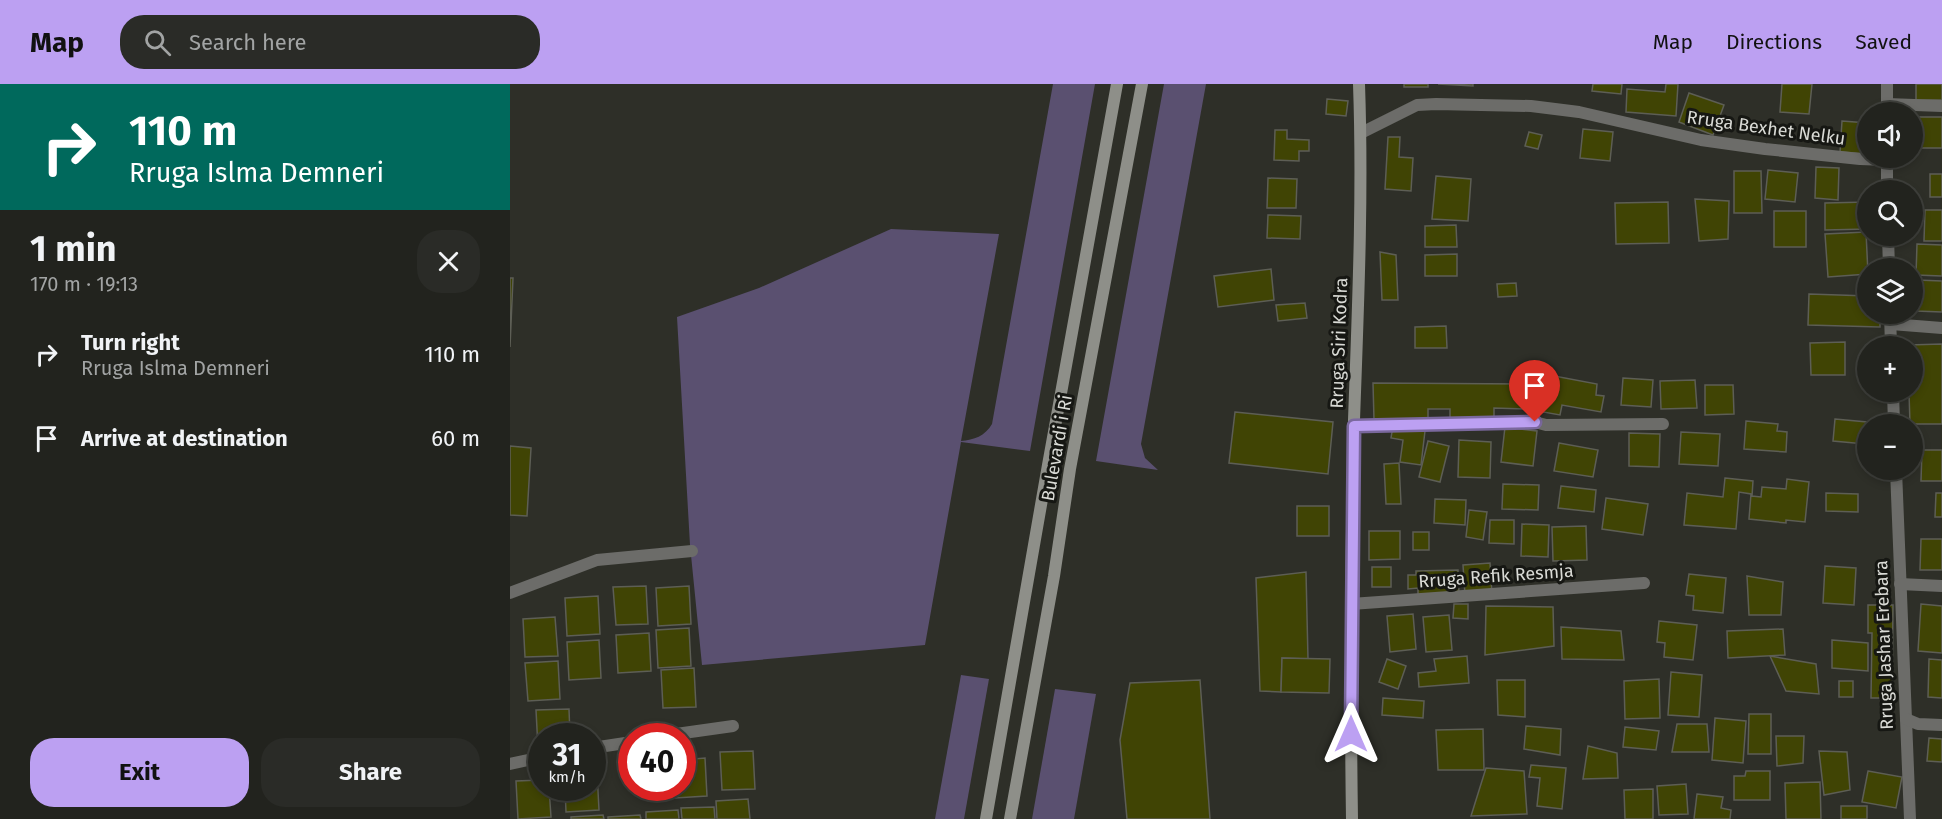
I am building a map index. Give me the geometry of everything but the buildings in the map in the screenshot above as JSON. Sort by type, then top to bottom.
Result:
[{"type":"main road","name":"Bulevardi i Ri","points":[[986,819],[1118,84]]},
{"type":"main road","name":"Bulevardi i Ri","points":[[1011,819],[1051,594],[1070,469],[1142,84]]},
{"type":"main road","name":"Rruga Siri Kodra","points":[[1352,819],[1351,604],[1361,133],[1359,84]]},
{"type":"street","points":[[1887,84],[1887,102]]},
{"type":"street","name":"Rruga Bexhet Nelku","points":[[1361,133],[1418,105],[1531,106],[1624,121],[1701,140],[1857,159]]},
{"type":"street","points":[[1923,107],[1942,106]]},
{"type":"street","points":[[1919,324],[1942,328]]},
{"type":"street","points":[[1354,426],[1535,422],[1546,425],[1663,424]]},
{"type":"street","name":"Rruga Jashar Erebara","points":[[1896,480],[1910,819]]},
{"type":"street","points":[[510,593],[597,560],[692,550]]},
{"type":"street","name":"Rruga Refik Resmja","points":[[1351,604],[1644,583]]},
{"type":"street","points":[[1900,584],[1942,586]]},
{"type":"street","points":[[1906,719],[1918,724],[1942,725]]},
{"type":"street","points":[[696,731],[733,726]]},
{"type":"street","points":[[510,764],[528,761]]},
{"type":"shaded area","points":[[1053,84],[1095,84],[1030,451],[961,442],[925,645],[702,665],[690,545],[677,317],[759,288],[891,229],[999,234],[961,441],[983,434],[992,424]]},
{"type":"shaded area","points":[[1164,84],[1206,84],[1141,444],[1145,458],[1158,470],[1096,461]]},
{"type":"shaded area","points":[[961,675],[989,679],[964,819],[935,819]]},
{"type":"shaded area","points":[[1055,689],[1096,694],[1074,819],[1032,819]]},
{"type":"route","points":[[1351,734],[1354,426],[1535,422]]}]
